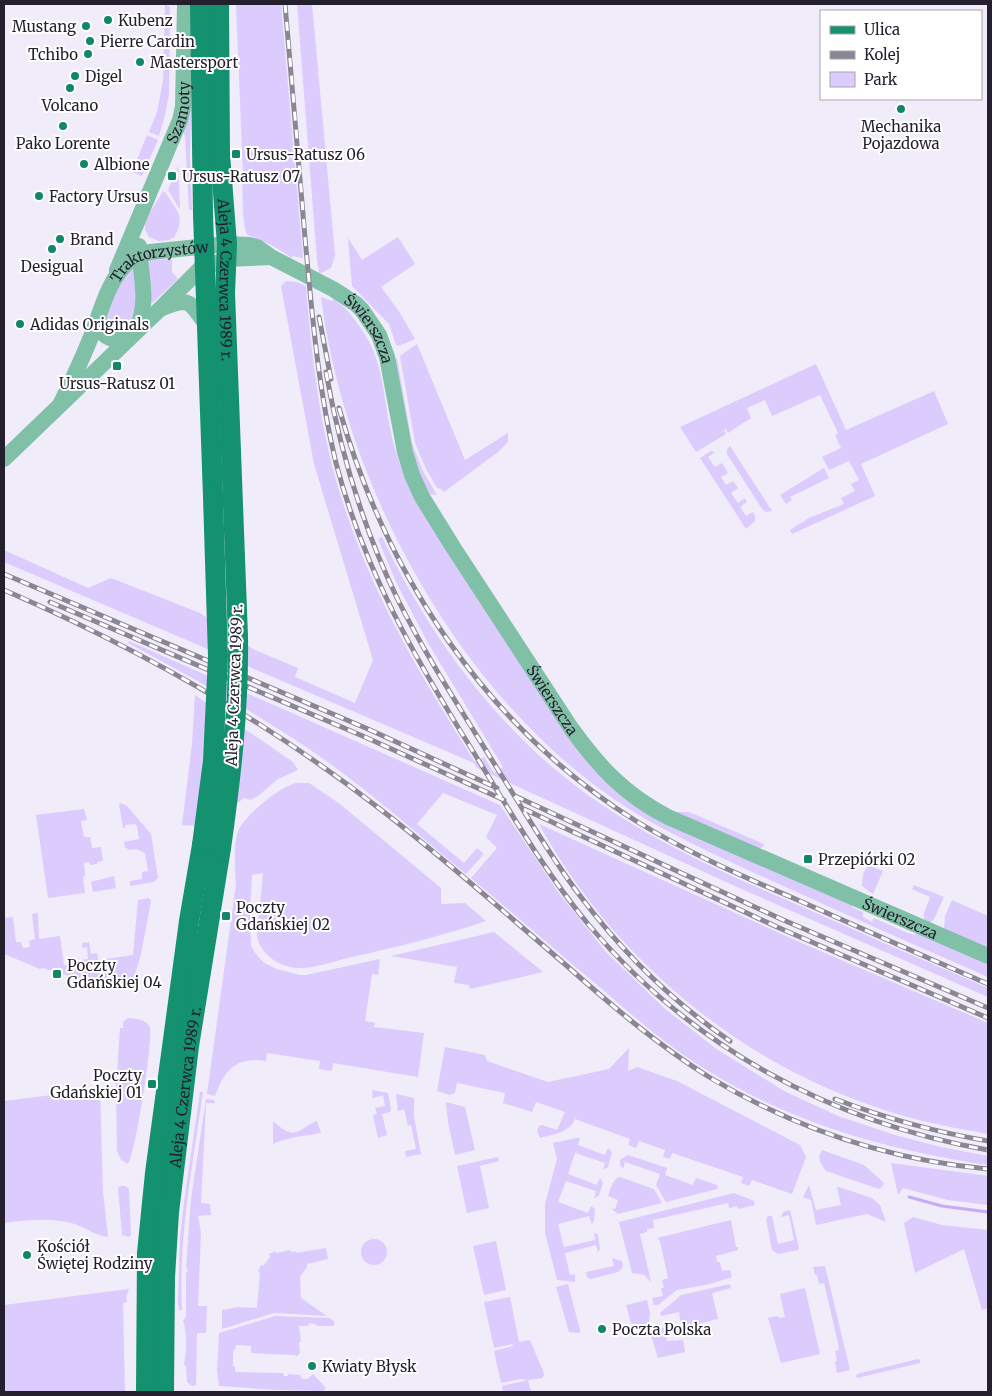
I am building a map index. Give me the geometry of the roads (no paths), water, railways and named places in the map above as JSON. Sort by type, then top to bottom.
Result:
[{"type":"main road","name":"Aleja 4 Czerwca 1989 r.","points":[[200,4],[203,214],[207,325],[223,497]]},
{"type":"main road","name":"Aleja 4 Czerwca 1989 r.","points":[[164,1392],[165,1277],[169,1212],[212,846],[213,761],[218,665],[217,593],[223,497],[227,252],[220,154],[219,4]]},
{"type":"main road","name":"Aleja 4 Czerwca 1989 r.","points":[[146,1392],[147,1253],[155,1173],[189,921],[212,846]]},
{"type":"street","name":"Szamoty","points":[[109,288],[180,120],[183,107],[186,4]]},
{"type":"street","name":"Szamoty","points":[[134,334],[143,311],[144,290],[140,255],[140,215]]},
{"type":"street","points":[[139,234],[146,244],[158,251]]},
{"type":"street","name":"Traktorzystów","points":[[60,405],[76,374],[109,288],[130,260],[140,255],[158,251],[206,256],[227,252],[271,257],[297,270]]},
{"type":"street","name":"Traktorzystów","points":[[4,459],[200,269],[206,256]]},
{"type":"street","name":"Świerszcza","points":[[297,270],[356,304],[374,325],[387,356],[408,464],[422,497],[447,539],[572,728],[594,759],[614,780],[636,797],[668,817],[988,956]]},
{"type":"street","points":[[160,309],[181,301],[187,302],[192,305],[207,325]]},
{"type":"street","points":[[99,315],[99,324],[102,332],[109,338],[118,340],[134,334]]},
{"type":"waterway","points":[[909,1197],[942,1206],[988,1212]]},
{"type":"railway","points":[[285,4],[313,323],[320,379],[336,463],[361,540],[377,577],[412,649],[432,684],[528,840],[572,904],[628,968],[672,1007],[718,1042],[768,1073],[820,1099],[874,1120],[930,1137],[988,1150]]},
{"type":"railway","points":[[319,317],[331,379]]},
{"type":"railway","points":[[326,372],[338,431],[354,489],[374,545],[398,600],[447,688],[549,852],[597,918],[632,957],[669,993],[730,1041]]},
{"type":"railway","points":[[339,408],[359,470],[384,530],[414,588],[449,642],[489,693],[533,741],[582,783],[636,821],[676,844],[737,874],[988,984]]},
{"type":"railway","points":[[4,574],[368,729],[497,788]]},
{"type":"railway","points":[[4,590],[54,612],[151,661],[245,715],[336,776],[404,828],[474,886],[618,1010],[672,1052],[709,1077],[775,1112],[843,1139],[915,1158],[951,1165],[988,1169]]},
{"type":"railway","points":[[50,602],[365,737],[504,800]]},
{"type":"railway","points":[[515,796],[781,919],[988,1008]]},
{"type":"railway","points":[[524,809],[777,927],[988,1018]]},
{"type":"railway","points":[[835,1099],[910,1124],[988,1141]]},
{"type":"place","name":"Kubenz","points":[[108,20]]},
{"type":"place","name":"Mustang","points":[[86,26]]},
{"type":"place","name":"Pierre Cardin","points":[[90,41]]},
{"type":"place","name":"Tchibo","points":[[88,54]]},
{"type":"place","name":"Mastersport","points":[[140,62]]},
{"type":"place","name":"Digel","points":[[75,76]]},
{"type":"place","name":"Volcano","points":[[70,88]]},
{"type":"place","name":"Mechanika Pojazdowa","points":[[901,109]]},
{"type":"place","name":"Pako Lorente","points":[[63,126]]},
{"type":"place","name":"Ursus-Ratusz 06","points":[[236,154]]},
{"type":"place","name":"Albione","points":[[84,164]]},
{"type":"place","name":"Ursus-Ratusz 07","points":[[172,176]]},
{"type":"place","name":"Factory Ursus","points":[[39,196]]},
{"type":"place","name":"Brand","points":[[60,239]]},
{"type":"place","name":"Desigual","points":[[52,249]]},
{"type":"place","name":"Adidas Originals","points":[[20,324]]},
{"type":"place","name":"Ursus-Ratusz 01","points":[[117,366]]},
{"type":"place","name":"Przepiórki 02","points":[[808,859]]},
{"type":"place","name":"Poczty Gdańskiej 02","points":[[226,916]]},
{"type":"place","name":"Poczty Gdańskiej 04","points":[[57,974]]},
{"type":"place","name":"Poczty Gdańskiej 01","points":[[152,1084]]},
{"type":"place","name":"Kościół Świętej Rodziny","points":[[27,1255]]},
{"type":"place","name":"Poczta Polska","points":[[602,1329]]},
{"type":"place","name":"Kwiaty Błysk","points":[[312,1366]]}]
